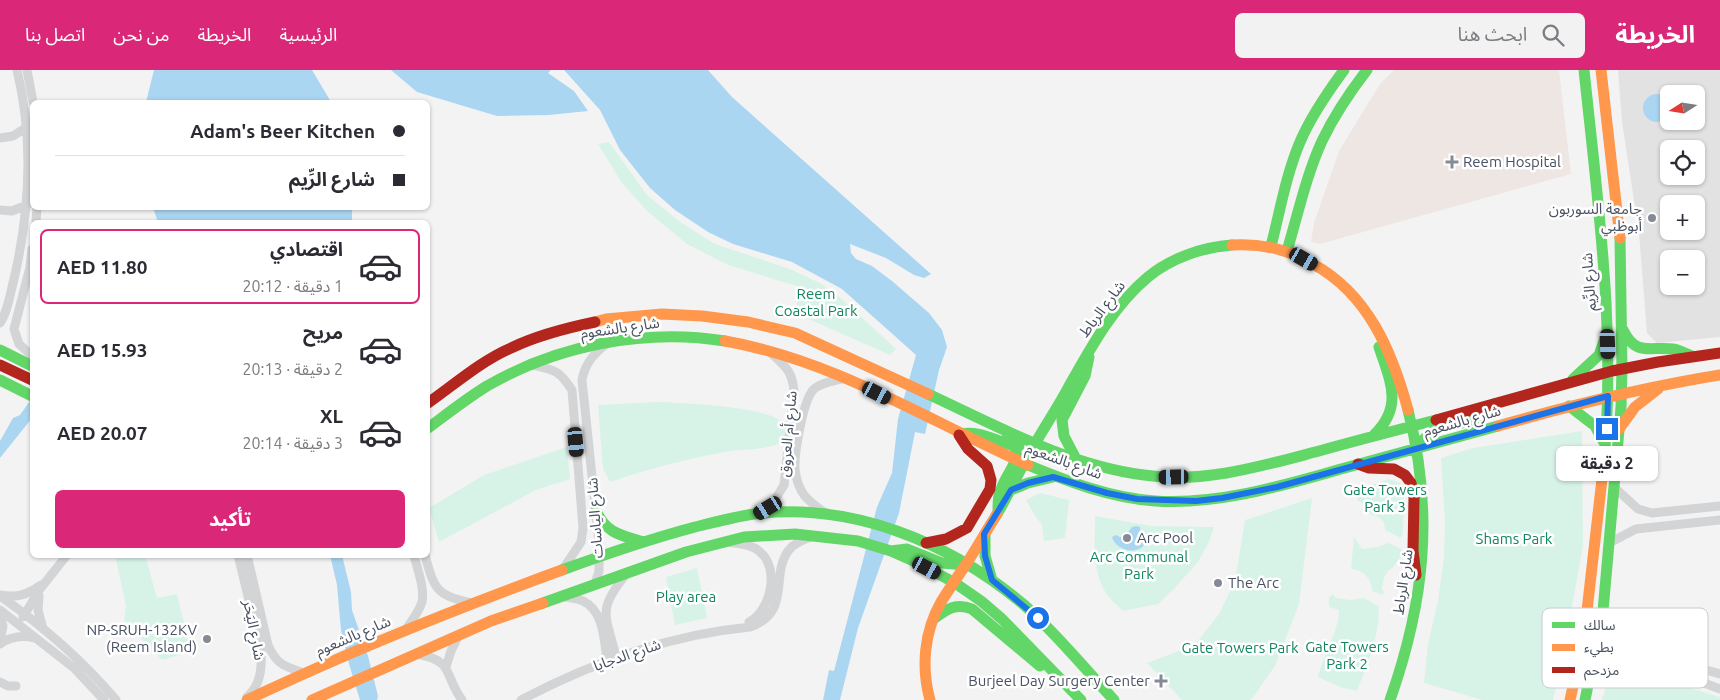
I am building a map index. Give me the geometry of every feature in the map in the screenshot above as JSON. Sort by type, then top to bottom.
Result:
[{"type":"main road","points":[[1271,246],[1300,143],[1318,106],[1344,70]]},
{"type":"main road","points":[[1288,251],[1302,197],[1322,141],[1349,93],[1367,70]]},
{"type":"main road","name":"شارع الرِّيم","points":[[1584,70],[1601,235],[1608,332],[1606,447],[1587,608]]},
{"type":"main road","name":"شارع الرِّيم","points":[[1601,70],[1617,206],[1621,262],[1622,329],[1621,394],[1603,608]]},
{"type":"main road","name":"شارع الرباط","points":[[930,700],[925,678],[925,650],[934,619],[951,581],[966,564],[998,513],[1011,490],[1020,462],[1036,443],[1090,351],[1122,303],[1145,280],[1170,263],[1210,249],[1253,245],[1271,246],[1288,251],[1330,274],[1360,302],[1370,316],[1394,366],[1417,449],[1424,506],[1421,585],[1405,655],[1390,700]]},
{"type":"main road","name":"شارع بالشعوم","points":[[430,402],[485,362],[510,348],[547,333],[606,319],[662,314],[702,316],[748,322],[795,334],[1036,443],[1114,470],[1136,475],[1161,477],[1217,476],[1412,426],[1608,372],[1692,356],[1720,353]]},
{"type":"main road","points":[[1370,316],[1392,389],[1393,400],[1392,412],[1387,422],[1380,431],[1370,437]]},
{"type":"main road","points":[[1622,329],[1627,339],[1641,350],[1677,350],[1692,356]]},
{"type":"main road","points":[[1566,384],[1585,370],[1599,356],[1608,332]]},
{"type":"main road","name":"شارع بالشعوم","points":[[430,427],[495,382],[589,345],[663,336],[732,342],[798,359],[846,378],[959,435],[1053,477],[1107,493],[1137,499],[1196,501],[1277,487],[1608,396],[1720,375]]},
{"type":"main road","points":[[0,350],[30,362]]},
{"type":"main road","points":[[1076,458],[1066,442],[1062,420],[1085,376],[1090,351]]},
{"type":"main road","points":[[0,365],[30,379]]},
{"type":"main road","points":[[0,380],[30,395]]},
{"type":"main road","points":[[1618,431],[1638,402],[1665,384]]},
{"type":"main road","points":[[1417,449],[1419,442],[1428,434],[1442,427],[1483,417],[1490,412],[1494,404]]},
{"type":"main road","points":[[1569,406],[1595,426],[1606,447]]},
{"type":"main road","points":[[998,513],[998,497],[1020,462],[1014,442],[1002,427]]},
{"type":"main road","points":[[926,542],[946,539],[966,528],[990,489],[991,480],[987,466],[968,449],[959,435],[979,433],[1016,446],[1036,443]]},
{"type":"main road","points":[[1358,464],[1373,469],[1395,469],[1410,481],[1414,495],[1415,567],[1421,585]]},
{"type":"main road","points":[[1011,490],[1028,483],[1053,477]]},
{"type":"main road","points":[[596,511],[605,528],[643,542]]},
{"type":"main road","name":"شارع بالشعوم","points":[[245,700],[406,630],[563,569],[643,542],[729,518],[757,514],[795,513],[828,515],[894,530],[926,542],[966,564],[992,580],[1038,618],[1114,700]]},
{"type":"main road","points":[[312,700],[491,621],[560,596],[686,552],[744,537],[771,534],[816,535],[858,541],[918,562],[981,600],[1081,700]]},
{"type":"main road","points":[[984,534],[985,556],[992,580]]},
{"type":"main road","points":[[891,551],[907,549],[937,561],[950,564],[966,564]]},
{"type":"main road","points":[[941,550],[948,557],[951,581]]},
{"type":"main road","points":[[934,619],[956,605],[975,609],[1008,640],[1043,668],[1051,674],[1058,675]]},
{"type":"street","points":[[0,323],[5,313],[11,289],[27,205],[27,127],[17,70]]},
{"type":"street","points":[[27,70],[33,100]]},
{"type":"street","points":[[0,138],[14,136],[27,127]]},
{"type":"street","points":[[14,136],[28,146]]},
{"type":"street","points":[[0,210],[12,211],[27,205]]},
{"type":"street","points":[[12,211],[24,228]]},
{"type":"street","points":[[30,258],[14,330],[19,344],[30,360]]},
{"type":"street","name":"شارع الياسات","points":[[595,584],[599,557],[582,380],[585,366],[592,356],[609,342]]},
{"type":"street","name":"شارع أم العروق","points":[[757,514],[773,503],[784,485],[794,391],[793,377],[788,369],[769,351]]},
{"type":"street","name":"شارع الياسات","points":[[532,366],[552,370],[563,377],[572,390],[582,528],[581,542],[563,569]]},
{"type":"street","name":"شارع أم العروق","points":[[828,515],[804,494],[797,481],[795,467],[803,416],[809,396],[817,387],[828,382],[846,378]]},
{"type":"street","points":[[784,482],[792,483],[797,481]]},
{"type":"street","points":[[1614,486],[1642,511],[1652,513],[1720,506]]},
{"type":"street","points":[[1661,512],[1655,517],[1656,522],[1661,526]]},
{"type":"street","points":[[1609,543],[1636,529],[1720,520]]},
{"type":"street","name":"شارع الدجايا","points":[[521,700],[612,658],[670,640],[758,624],[770,614],[777,598],[784,560],[788,551],[796,543],[816,535]]},
{"type":"street","name":"شارع الدجايا","points":[[724,542],[744,545],[758,550],[768,560],[772,574],[765,607],[755,619],[739,628]]},
{"type":"street","points":[[15,621],[64,558]]},
{"type":"street","name":"شارع اليَحَر","points":[[239,558],[261,650],[262,664],[260,679],[254,691],[245,700]]},
{"type":"street","name":"شارع اليَحَر","points":[[248,558],[268,645],[273,657],[280,664],[309,671]]},
{"type":"street","points":[[406,630],[418,611],[422,596],[415,558]]},
{"type":"street","points":[[426,558],[435,586],[453,599],[472,604]]},
{"type":"street","points":[[612,658],[605,614],[606,605],[626,573]]},
{"type":"street","points":[[0,596],[25,595],[42,585]]},
{"type":"street","points":[[42,585],[37,604],[43,630]]},
{"type":"street","points":[[0,596],[93,673],[116,700]]},
{"type":"street","points":[[560,596],[581,600],[594,608],[612,658]]},
{"type":"street","points":[[0,610],[86,679],[104,700]]},
{"type":"street","points":[[0,616],[3,626],[0,643]]},
{"type":"street","points":[[446,667],[459,635]]},
{"type":"street","points":[[0,643],[18,636],[41,641]]},
{"type":"street","points":[[416,654],[434,658],[446,667],[455,691],[462,700]]},
{"type":"street","points":[[1716,688],[1718,674]]},
{"type":"street","points":[[0,682],[8,686],[16,686]]},
{"type":"shaded area","name":"Reem Hospital","points":[[1394,70],[1559,70],[1571,174],[1320,244],[1311,242],[1314,223],[1339,151],[1380,84]]},
{"type":"shaded area","name":"جامعة السوربون أبوظبي","points":[[1618,70],[1720,70],[1720,337],[1657,343],[1647,333],[1639,233],[1622,122]]},
{"type":"green space","name":"Reem Coastal Park","points":[[609,142],[647,195],[680,222],[715,244],[790,269],[822,284],[843,300],[896,349],[890,355],[795,313],[800,287],[728,265],[687,244],[647,211],[622,183],[598,144]]},
{"type":"green space","points":[[657,402],[723,406],[759,412],[782,422],[785,429],[785,441],[763,448],[725,452],[681,461],[610,482],[603,469],[598,405]]},
{"type":"green space","name":"Shams Park","points":[[1582,431],[1583,545],[1572,608],[1542,608],[1542,688],[1556,688],[1553,700],[1482,700],[1424,683],[1428,644],[1438,601],[1444,556],[1445,522],[1441,458],[1473,448]]},
{"type":"green space","points":[[567,447],[570,479],[536,490],[439,542],[430,507],[484,475]]},
{"type":"green space","name":"Gate Towers Park 3","points":[[1389,479],[1402,484],[1404,489],[1403,533],[1401,538],[1385,530],[1385,525],[1379,517],[1364,512],[1363,504],[1357,500],[1357,488]]},
{"type":"green space","points":[[1040,493],[1069,500],[1065,538],[1044,541],[1042,525],[1026,500]]},
{"type":"green space","name":"Gate Towers Park","points":[[1312,498],[1299,604],[1275,666],[1250,700],[1182,700],[1147,663],[1187,648],[1197,642],[1219,614],[1235,581],[1245,520]]},
{"type":"green space","name":"Arc Communal Park","points":[[1095,516],[1152,526],[1214,527],[1209,542],[1198,562],[1158,604],[1123,611],[1109,597],[1099,579],[1095,558]]},
{"type":"green space","name":"Gate Towers Park 3","points":[[1354,537],[1362,549],[1377,547],[1387,542],[1401,549],[1399,559],[1385,577],[1382,590],[1384,591],[1383,595],[1372,591],[1369,579],[1363,573],[1351,569]]},
{"type":"green space","points":[[116,558],[146,558],[157,598],[177,594],[191,652],[162,660],[124,620],[126,606]]},
{"type":"green space","name":"Play area","points":[[697,568],[707,618],[675,625],[666,577]]},
{"type":"green space","name":"Gate Towers Park 2","points":[[1333,594],[1336,598],[1350,600],[1364,598],[1378,606],[1379,614],[1376,636],[1357,691],[1340,687],[1318,677],[1339,617],[1339,610],[1329,607],[1329,597]]},
{"type":"green space","points":[[1605,688],[1690,688],[1720,697],[1720,700],[1602,700]]},
{"type":"water","points":[[154,70],[312,70],[330,100],[146,100]]},
{"type":"water","points":[[391,70],[551,70],[548,73],[574,91],[588,111],[549,115],[497,116],[417,92]]},
{"type":"water","points":[[564,70],[708,70],[732,97],[931,274],[924,278],[914,275],[886,258],[850,244],[851,253],[856,259],[872,266],[929,313],[942,330],[947,347],[939,370],[925,434],[915,432],[899,513],[858,628],[840,700],[823,700],[829,670],[834,671],[877,507],[892,473],[898,419],[916,355],[842,289],[792,262],[733,244],[708,232],[675,210],[650,188],[620,150],[600,110]]},
{"type":"water","points":[[1660,95],[1660,121],[1657,122],[1647,118],[1643,108],[1647,98]]},
{"type":"water","points":[[154,210],[352,210],[352,220],[157,220]]},
{"type":"water","points":[[30,401],[30,420],[0,458],[0,441],[13,418],[20,415]]},
{"type":"water","name":"Arc Pool","points":[[1132,527],[1140,527],[1145,544],[1141,548],[1127,550],[1114,542],[1112,537],[1126,535]]},
{"type":"water","points":[[331,558],[343,558],[351,592],[352,610],[368,656],[378,696],[377,700],[360,700],[341,630],[337,585]]},
{"type":"traffic: fast","points":[[1271,246],[1287,180],[1300,142],[1309,123],[1344,70]]},
{"type":"traffic: fast","points":[[1287,251],[1316,154],[1332,122],[1367,70]]},
{"type":"traffic: fast","points":[[1584,70],[1600,223],[1607,325],[1608,377],[1602,479]]},
{"type":"traffic: fast","points":[[1603,608],[1621,407],[1620,238]]},
{"type":"traffic: fast","points":[[997,514],[1085,358],[1103,329],[1135,288],[1157,270],[1177,259],[1210,248],[1232,245]]},
{"type":"traffic: fast","points":[[1623,330],[1633,344],[1638,347],[1673,349],[1692,356]]},
{"type":"traffic: fast","points":[[430,426],[487,386],[514,372],[572,350],[603,343],[664,337],[725,341]]},
{"type":"traffic: fast","points":[[1573,379],[1599,355],[1605,338]]},
{"type":"traffic: fast","points":[[1374,435],[1389,414],[1392,403],[1390,382],[1379,347]]},
{"type":"traffic: fast","points":[[0,350],[30,365]]},
{"type":"traffic: fast","points":[[1076,459],[1064,436],[1062,420],[1085,376],[1089,357]]},
{"type":"traffic: fast","points":[[0,380],[30,395]]},
{"type":"traffic: fast","points":[[928,394],[1033,443],[1087,463],[1115,470],[1166,477],[1210,475],[1254,468],[1436,420]]},
{"type":"traffic: fast","points":[[1417,449],[1425,438],[1435,431],[1479,418],[1487,413],[1494,404]]},
{"type":"traffic: fast","points":[[1569,406],[1595,426],[1605,444]]},
{"type":"traffic: fast","points":[[1390,700],[1411,627],[1418,592],[1422,556],[1421,484],[1408,410]]},
{"type":"traffic: fast","points":[[1028,465],[1106,493],[1155,501],[1203,500],[1273,488],[1498,426]]},
{"type":"traffic: fast","points":[[998,511],[999,495],[1016,457],[1016,449],[1005,430]]},
{"type":"traffic: fast","points":[[961,434],[976,434],[1019,446]]},
{"type":"traffic: fast","points":[[1011,490],[1028,483],[1053,477]]},
{"type":"traffic: fast","points":[[596,511],[600,519],[610,529],[621,535],[643,542]]},
{"type":"traffic: fast","points":[[562,570],[661,537],[747,515],[791,512],[827,514],[863,521],[898,531],[931,545],[964,562],[994,582],[1023,604],[1047,627],[1114,700]]},
{"type":"traffic: fast","points":[[543,603],[686,552],[744,537],[795,534],[858,541],[891,551],[918,563],[955,583],[981,601],[1002,619],[1081,700]]},
{"type":"traffic: fast","points":[[985,536],[985,556],[992,580]]},
{"type":"traffic: fast","points":[[891,551],[907,549],[942,563],[965,565]]},
{"type":"traffic: fast","points":[[935,618],[953,607],[962,606],[972,609],[1040,666]]},
{"type":"traffic: fast","points":[[1585,700],[1587,688]]},
{"type":"traffic: slow","points":[[1601,70],[1620,238]]},
{"type":"traffic: slow","points":[[1232,245],[1264,246],[1293,254],[1332,276],[1349,291],[1375,326],[1385,346],[1402,388],[1408,410]]},
{"type":"traffic: slow","points":[[595,322],[606,319],[662,314],[702,316],[748,322],[795,333],[928,394]]},
{"type":"traffic: slow","points":[[725,341],[765,350],[843,377],[1028,465]]},
{"type":"traffic: slow","points":[[1498,426],[1609,397],[1720,375]]},
{"type":"traffic: slow","points":[[1619,429],[1635,407],[1658,389]]},
{"type":"traffic: slow","points":[[1587,608],[1602,479]]},
{"type":"traffic: slow","points":[[930,700],[925,662],[928,637],[935,613],[997,514]]},
{"type":"traffic: slow","points":[[247,700],[403,631],[562,570]]},
{"type":"traffic: slow","points":[[312,700],[491,621],[543,603]]},
{"type":"traffic: slow","points":[[1570,700],[1573,688]]},
{"type":"traffic: jam","points":[[430,402],[500,353],[521,343],[563,329],[595,322]]},
{"type":"traffic: jam","points":[[1436,420],[1612,371],[1720,353]]},
{"type":"traffic: jam","points":[[0,365],[30,379]]},
{"type":"traffic: jam","points":[[926,543],[946,539],[967,528],[990,489],[991,480],[987,466],[968,449],[959,435]]},
{"type":"traffic: jam","points":[[1358,464],[1369,468],[1394,469],[1405,475],[1411,483],[1414,497],[1413,551],[1416,575]]},
{"type":"place","name":"Reem Hospital","points":[[1452,162]]},
{"type":"place","name":"جامعة السوربون أبوظبي","points":[[1652,218]]},
{"type":"place","name":"Arc Pool","points":[[1127,538]]},
{"type":"place","name":"The Arc","points":[[1218,583]]},
{"type":"place","name":"NP-SRUH-132KV (Reem Island)","points":[[207,639]]},
{"type":"place","name":"Burjeel Day Surgery Center","points":[[1161,681]]},
{"type":"route","points":[[1038,618],[992,580],[985,556],[984,534],[1011,490],[1028,483],[1053,477],[1107,493],[1137,499],[1172,502],[1196,501],[1277,487],[1608,396],[1607,429]]}]
